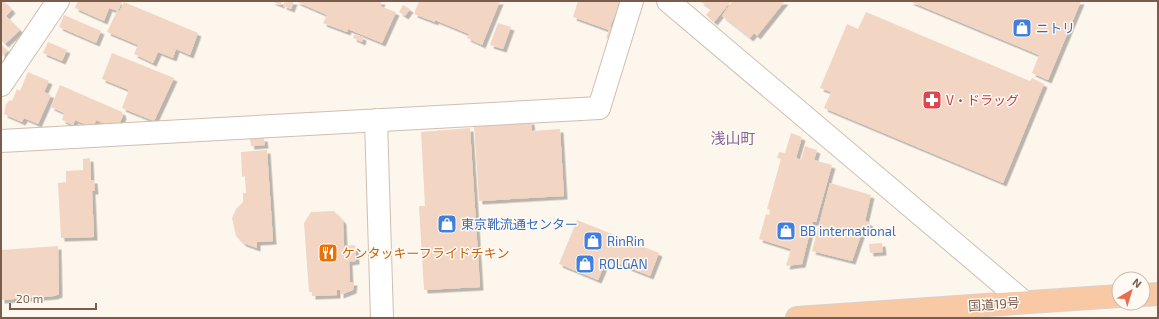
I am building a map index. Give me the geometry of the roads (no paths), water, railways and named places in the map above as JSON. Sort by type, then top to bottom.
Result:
[{"type":"highway","name":"国道19号","points":[[797,318],[1111,297]]},
{"type":"street","points":[[1,85],[58,1]]},
{"type":"street","points":[[1,141],[599,108],[632,1]]},
{"type":"street","points":[[668,1],[1024,302]]},
{"type":"street","points":[[376,120],[382,318]]},
{"type":"place","name":"ニトリ","points":[[1022,28]]},
{"type":"place","name":"V・ドラッグ","points":[[932,100]]},
{"type":"place","name":"東京靴流通センター","points":[[447,224]]},
{"type":"place","name":"BB international","points":[[786,231]]},
{"type":"place","name":"RinRin","points":[[593,241]]},
{"type":"place","name":"ケンタッキーフライドチキン","points":[[328,253]]},
{"type":"place","name":"ROLGAN","points":[[585,264]]},
{"type":"district","name":"浅山町","points":[[733,139]]}]
